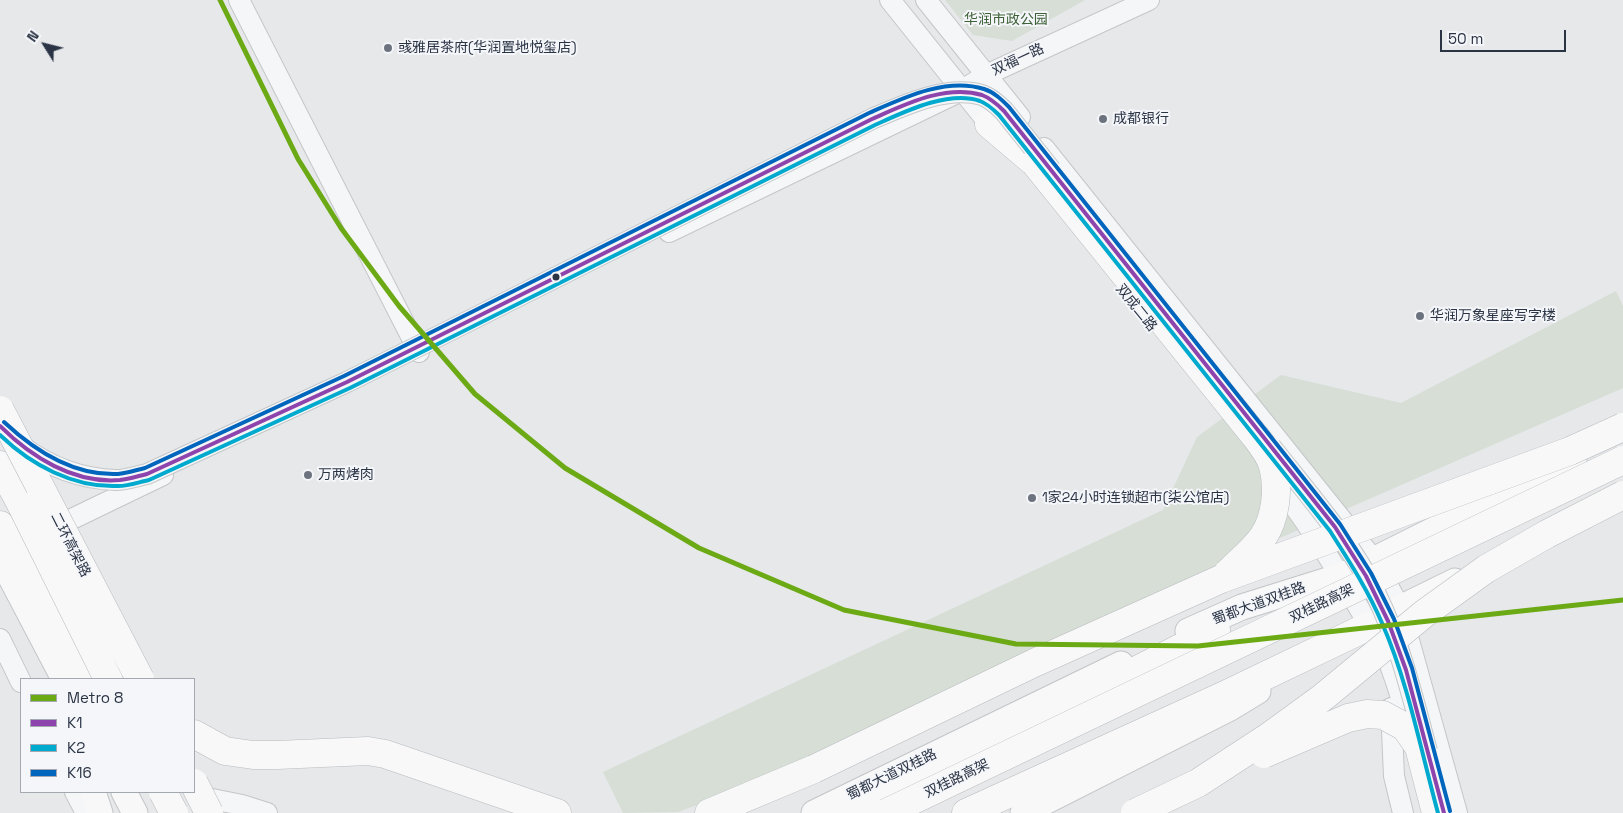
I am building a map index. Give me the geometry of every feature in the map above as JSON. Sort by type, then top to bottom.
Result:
[{"type":"highway","points":[[989,124],[1035,163],[1255,436],[1272,464],[1276,482],[1275,503],[1271,519],[1263,536],[1221,579]]},
{"type":"highway","name":"二环高架路","points":[[0,410],[139,678]]},
{"type":"highway","points":[[709,813],[814,769],[1034,663],[1221,579],[1570,451],[1623,427]]},
{"type":"highway","name":"双桂路高架","points":[[886,813],[1623,460]]},
{"type":"highway","name":"二环高架路","points":[[0,465],[108,678]]},
{"type":"highway","name":"双桂路高架","points":[[927,813],[1623,480]]},
{"type":"highway","points":[[1198,783],[1322,698],[1425,613],[1486,570],[1547,534],[1623,495]]},
{"type":"highway","points":[[0,525],[84,678]]},
{"type":"highway","points":[[966,813],[1225,695],[1369,626]]},
{"type":"highway","points":[[855,813],[1216,630]]},
{"type":"highway","points":[[1135,813],[1198,783],[1348,718],[1367,714],[1383,715],[1405,727],[1419,747],[1436,813]]},
{"type":"highway","points":[[195,735],[225,751],[253,755],[368,751],[385,754],[557,813]]},
{"type":"highway","points":[[195,785],[210,813]]},
{"type":"highway","points":[[160,793],[183,813]]},
{"type":"highway","points":[[164,793],[174,813]]},
{"type":"main road","name":"蜀都大道双桂路","points":[[814,813],[1188,631],[1242,607],[1340,576],[1623,436]]},
{"type":"main road","points":[[1023,813],[1230,708],[1400,608],[1467,575],[1623,504]]},
{"type":"main road","points":[[0,557],[63,678]]},
{"type":"main road","points":[[1216,630],[1340,576]]},
{"type":"main road","points":[[0,585],[46,678]]},
{"type":"main road","points":[[93,793],[100,813]]},
{"type":"main road","points":[[125,793],[135,813]]},
{"type":"street","points":[[239,0],[419,352]]},
{"type":"street","name":"双成二路","points":[[890,0],[1294,504],[1340,576],[1389,664],[1405,707],[1428,813]]},
{"type":"street","name":"双成二路","points":[[926,0],[1374,560],[1400,608],[1457,813]]},
{"type":"street","name":"双福一路","points":[[25,541],[962,91],[986,75],[1149,0]]},
{"type":"street","points":[[0,426],[10,437],[32,454],[56,468],[78,475],[118,480],[147,474],[346,382],[872,119],[926,98],[967,93],[983,95],[1004,111],[1328,519],[1356,560],[1388,621],[1406,670],[1444,813]]},
{"type":"street","points":[[0,488],[25,541],[97,678]]},
{"type":"street","points":[[0,639],[20,680]]},
{"type":"street","points":[[1389,664],[1394,776],[1402,813]]},
{"type":"street","points":[[195,790],[208,798],[242,805],[267,813]]},
{"type":"street","points":[[76,793],[86,813]]},
{"type":"green space","name":"华润市政公园","points":[[945,0],[1085,0],[1012,41],[973,35]]},
{"type":"green space","points":[[1616,291],[1623,306],[1623,388],[1225,562],[724,795],[678,812],[623,813],[603,772],[1163,510],[1197,437],[1281,375],[1401,403]]},
{"type":"metro line","name":"8","points":[[220,0],[298,159],[341,228],[399,306],[475,394],[565,468],[699,548],[844,610],[1016,644],[1198,646],[1623,600]]},
{"type":"transit line","name":"K16","points":[[4,422],[42,452],[56,460],[86,471],[118,474],[145,468],[344,376],[869,113],[896,101],[940,87],[970,86],[988,90],[1009,107],[1340,524],[1371,573],[1394,619],[1412,668],[1450,811]]},
{"type":"transit line","name":"K1","points":[[0,426],[39,458],[70,473],[86,478],[103,480],[123,480],[147,474],[347,382],[872,119],[911,102],[939,94],[968,92],[982,95],[1004,111],[1335,527],[1366,576],[1388,621],[1406,670],[1444,813]]},
{"type":"transit line","name":"K2","points":[[0,435],[39,465],[70,479],[102,486],[130,485],[149,480],[350,388],[875,125],[940,100],[967,98],[980,101],[988,105],[999,115],[1330,531],[1371,599],[1391,646],[1407,693],[1438,813]]},
{"type":"place","name":"彧雅居茶府(华润置地悦玺店)","points":[[388,48]]},
{"type":"place","name":"成都银行","points":[[1103,119]]},
{"type":"place","name":"华润万象星座写字楼","points":[[1420,316]]},
{"type":"place","name":"万两烤肉","points":[[308,475]]},
{"type":"place","name":"1家24小时连锁超市(柒公馆店)","points":[[1032,498]]}]
